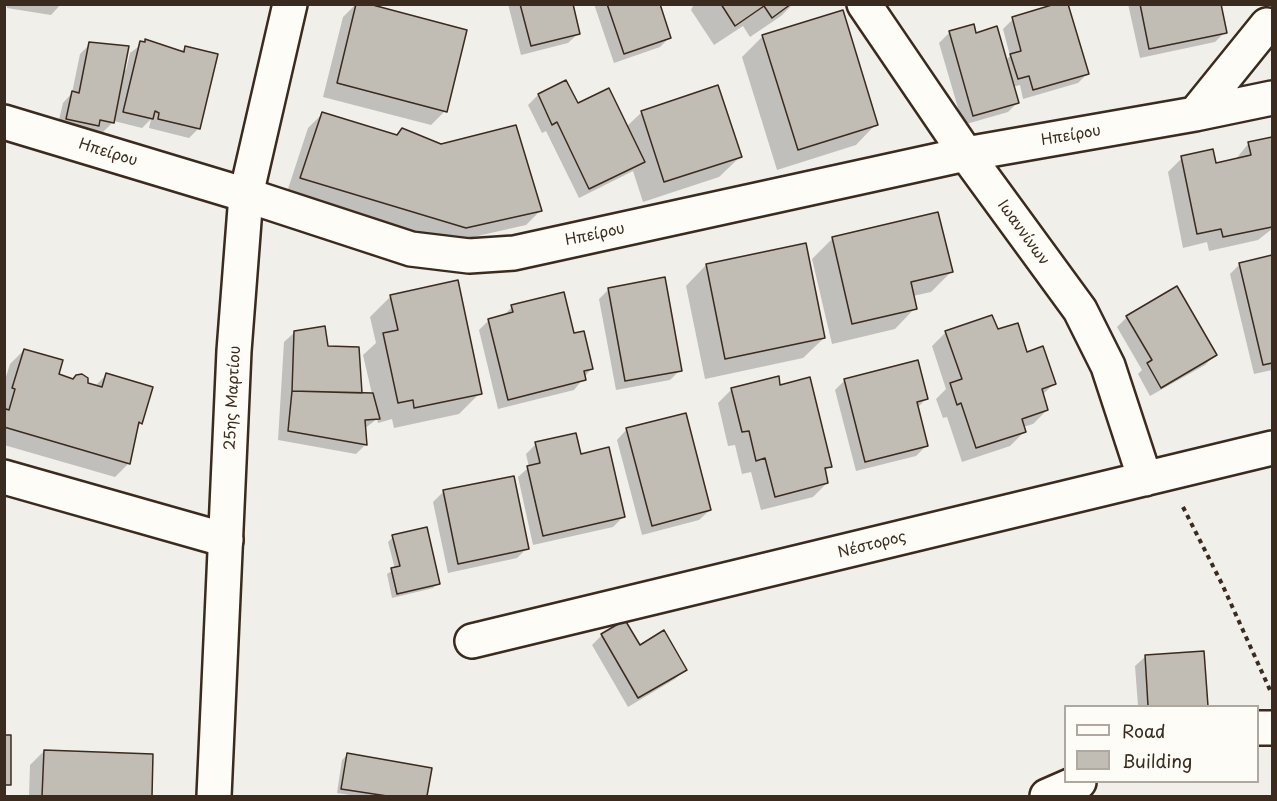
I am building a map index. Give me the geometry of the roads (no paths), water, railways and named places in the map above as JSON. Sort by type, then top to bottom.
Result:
[{"type":"street","name":"25ης Μαρτίου","points":[[214,796],[234,351],[246,195],[290,4]]},
{"type":"street","name":"Ιωαννίνων","points":[[864,4],[966,154],[1080,310],[1108,366],[1155,477]]},
{"type":"street","points":[[1195,114],[1267,25]]},
{"type":"street","name":"Ηπείρου","points":[[4,122],[246,195],[411,249],[469,256],[514,253],[966,154],[1195,114],[1272,98]]},
{"type":"street","name":"Νέστορος","points":[[472,642],[1272,448]]},
{"type":"street","points":[[4,477],[226,540]]},
{"type":"street","points":[[1047,796],[1077,783]]}]
